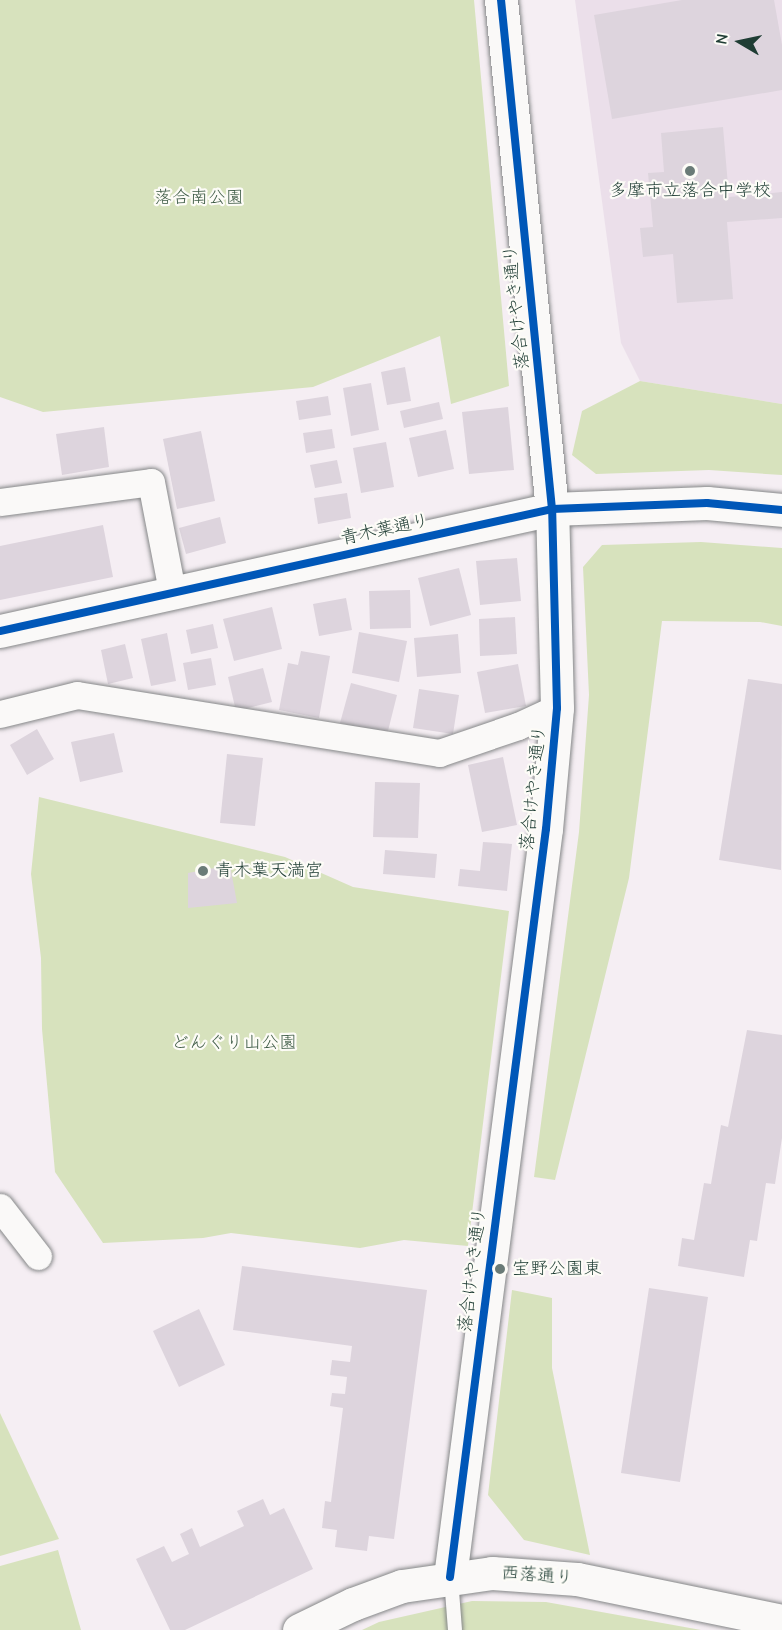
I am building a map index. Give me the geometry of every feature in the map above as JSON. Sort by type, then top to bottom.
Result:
[{"type":"street","name":"落合けやき通り","points":[[450,1577],[546,829],[557,708],[552,508],[501,0]]},
{"type":"street","points":[[0,502],[151,482],[172,591]]},
{"type":"street","name":"青木葉通り","points":[[0,631],[552,508],[707,503],[782,510]]},
{"type":"street","points":[[0,714],[77,695],[439,753],[518,726],[557,708]]},
{"type":"street","points":[[0,1206],[38,1256]]},
{"type":"street","name":"西落通り","points":[[298,1630],[363,1600],[402,1586],[450,1577],[492,1573],[577,1579],[782,1621]]},
{"type":"lane","points":[[450,1577],[455,1630]]},
{"type":"shaded area","name":"多摩市立落合中学校","points":[[575,0],[782,0],[782,404],[640,381],[621,343]]},
{"type":"green space","name":"落合南公園","points":[[0,0],[474,0],[509,386],[451,404],[440,336],[313,387],[43,412],[0,397]]},
{"type":"green space","points":[[640,381],[782,404],[782,475],[709,470],[596,474],[572,455],[582,411]]},
{"type":"green space","points":[[701,542],[782,548],[782,626],[760,622],[662,621],[629,878],[555,1180],[534,1177],[579,832],[589,695],[583,567],[602,545]]},
{"type":"green space","name":"どんぐり山公園","points":[[39,797],[285,857],[353,887],[509,911],[468,1246],[404,1240],[360,1248],[231,1233],[203,1238],[103,1243],[55,1172],[42,1029],[41,958],[31,874]]},
{"type":"green space","points":[[512,1290],[552,1298],[552,1368],[590,1555],[524,1540],[488,1495]]},
{"type":"green space","points":[[0,1413],[59,1539],[0,1556]]},
{"type":"green space","points":[[58,1550],[81,1630],[0,1630],[0,1566]]},
{"type":"green space","points":[[472,1601],[546,1602],[701,1630],[362,1630],[379,1622]]},
{"type":"building","points":[[682,0],[774,0],[782,45],[782,90],[612,119],[594,15]]},
{"type":"building","points":[[723,127],[729,197],[782,192],[782,218],[727,222],[733,299],[677,303],[673,254],[643,257],[640,228],[653,227],[648,173],[664,172],[661,133]]},
{"type":"building","points":[[405,367],[411,401],[387,405],[381,372]]},
{"type":"building","points":[[371,383],[379,430],[351,436],[343,388]]},
{"type":"building","points":[[328,396],[331,415],[299,420],[296,401]]},
{"type":"building","points":[[439,402],[443,419],[404,428],[400,411]]},
{"type":"building","points":[[508,407],[514,470],[469,474],[462,412]]},
{"type":"building","points":[[104,427],[109,467],[62,475],[56,434]]},
{"type":"building","points":[[332,429],[335,448],[306,453],[303,433]]},
{"type":"building","points":[[446,430],[454,469],[418,477],[409,438]]},
{"type":"building","points":[[201,431],[215,501],[177,509],[163,439]]},
{"type":"building","points":[[386,442],[394,487],[361,493],[353,448]]},
{"type":"building","points":[[337,460],[342,483],[315,488],[310,465]]},
{"type":"building","points":[[347,493],[351,518],[318,524],[314,498]]},
{"type":"building","points":[[220,517],[226,543],[186,554],[179,528]]},
{"type":"building","points":[[103,525],[113,577],[0,600],[0,546]]},
{"type":"building","points":[[517,558],[521,601],[480,605],[476,561]]},
{"type":"building","points":[[459,568],[471,615],[430,626],[418,578]]},
{"type":"building","points":[[410,590],[411,628],[370,629],[369,591]]},
{"type":"building","points":[[346,598],[352,630],[319,636],[313,604]]},
{"type":"building","points":[[272,607],[282,649],[234,661],[223,619]]},
{"type":"building","points":[[515,617],[517,654],[480,656],[479,619]]},
{"type":"building","points":[[213,624],[218,648],[191,654],[186,630]]},
{"type":"building","points":[[359,632],[407,641],[399,682],[352,673]]},
{"type":"building","points":[[167,633],[176,681],[151,686],[141,639]]},
{"type":"building","points":[[458,634],[461,673],[417,677],[414,638]]},
{"type":"building","points":[[125,644],[133,678],[108,684],[101,650]]},
{"type":"building","points":[[301,651],[330,656],[319,718],[279,710],[288,663],[298,665]]},
{"type":"building","points":[[211,658],[216,685],[188,690],[183,663]]},
{"type":"building","points":[[518,664],[526,706],[485,713],[477,672]]},
{"type":"building","points":[[263,668],[272,702],[236,711],[228,677]]},
{"type":"building","points":[[748,679],[782,684],[781,870],[719,860]]},
{"type":"building","points":[[351,683],[397,695],[387,735],[340,723]]},
{"type":"building","points":[[419,689],[459,695],[453,734],[413,728]]},
{"type":"building","points":[[37,729],[54,759],[27,775],[10,745]]},
{"type":"building","points":[[114,733],[123,772],[80,782],[71,742]]},
{"type":"building","points":[[227,754],[263,758],[255,826],[220,823]]},
{"type":"building","points":[[503,757],[517,825],[482,832],[468,765]]},
{"type":"building","points":[[375,782],[420,783],[418,838],[373,837]]},
{"type":"building","points":[[483,842],[512,844],[507,891],[458,886],[460,869],[480,871]]},
{"type":"building","points":[[385,850],[437,854],[435,878],[383,874]]},
{"type":"building","points":[[230,865],[237,903],[188,908],[188,873]]},
{"type":"building","points":[[747,1030],[782,1035],[782,1138],[775,1184],[766,1183],[757,1241],[750,1240],[744,1277],[678,1266],[682,1238],[694,1240],[704,1183],[711,1184],[721,1125],[728,1127]]},
{"type":"building","points":[[242,1266],[427,1290],[394,1539],[369,1536],[367,1551],[335,1547],[337,1530],[322,1528],[325,1501],[331,1502],[343,1408],[330,1406],[332,1393],[345,1394],[347,1377],[330,1375],[332,1360],[350,1362],[352,1346],[233,1330]]},
{"type":"building","points":[[649,1288],[708,1297],[680,1482],[621,1473]]},
{"type":"building","points":[[199,1309],[225,1365],[179,1387],[153,1331]]},
{"type":"building","points":[[263,1499],[270,1515],[284,1508],[313,1569],[185,1630],[170,1630],[136,1559],[164,1546],[172,1562],[189,1554],[180,1534],[192,1528],[200,1547],[244,1526],[237,1511]]},
{"type":"cycle path","points":[[450,1577],[546,829],[557,708],[552,509],[501,0]]},
{"type":"cycle path","points":[[0,631],[552,509],[707,503],[782,510]]},
{"type":"place","name":"多摩市立落合中学校","points":[[690,171]]},
{"type":"place","name":"青木葉天満宮","points":[[203,871]]},
{"type":"place","name":"宝野公園東","points":[[500,1269]]}]
